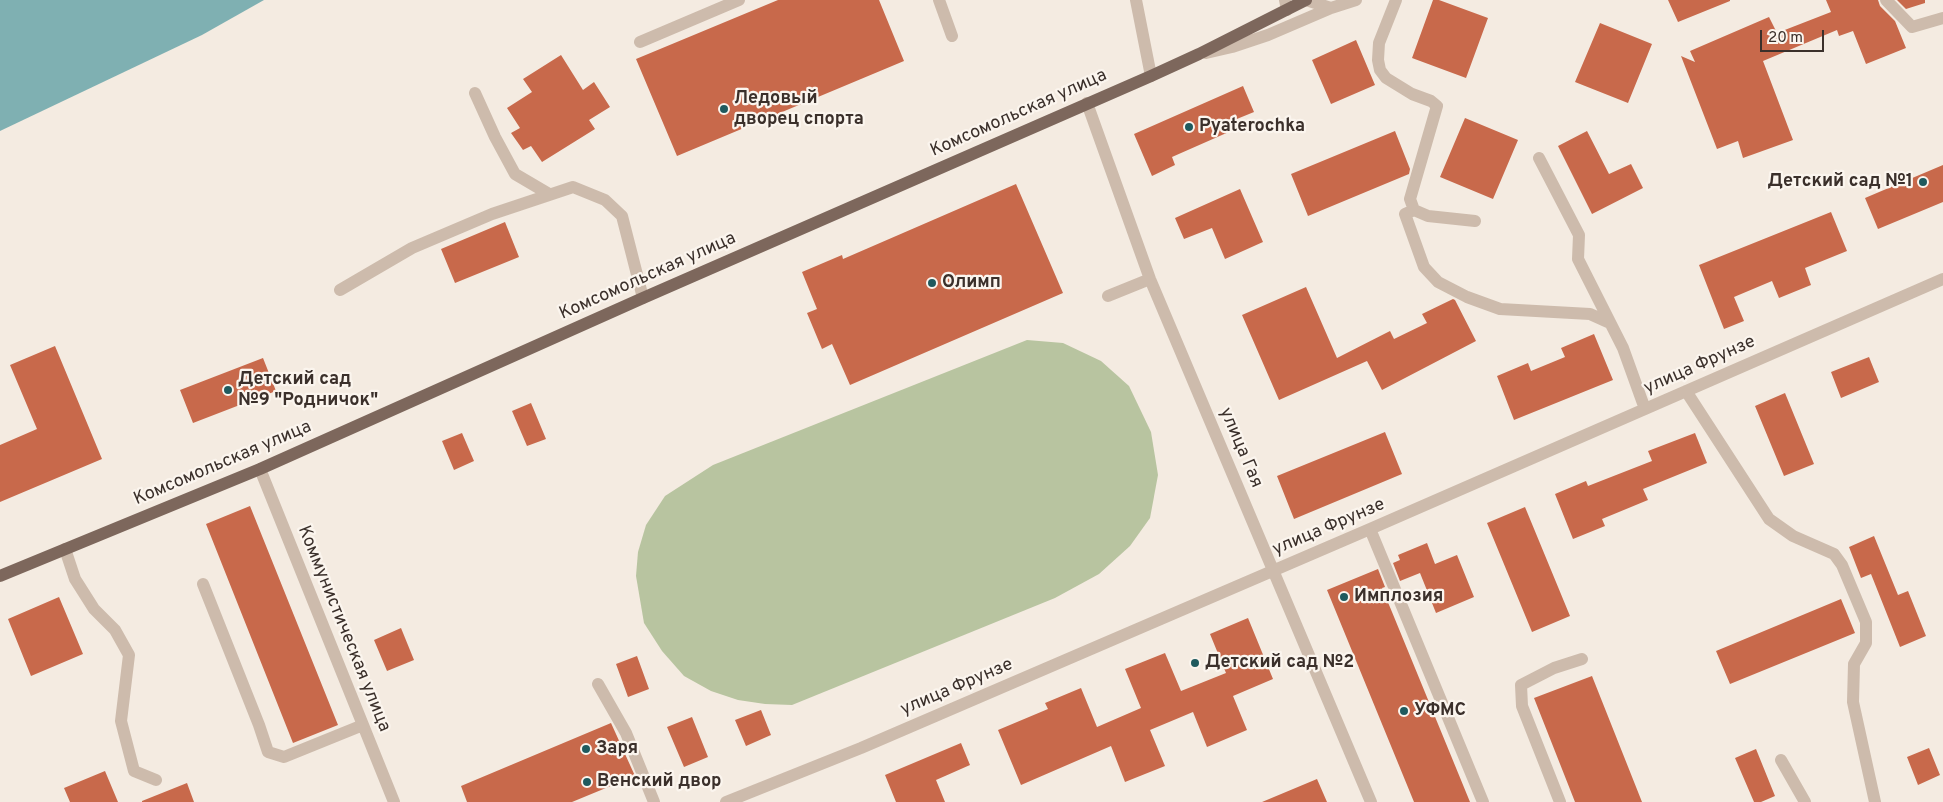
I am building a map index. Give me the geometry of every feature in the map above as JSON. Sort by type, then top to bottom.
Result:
[{"type":"main road","name":"Комсомольская улица","points":[[0,576],[260,469],[643,298],[1151,76],[1199,54],[1286,5],[1306,0]]},
{"type":"street","points":[[640,42],[739,0]]},
{"type":"street","points":[[939,0],[952,36]]},
{"type":"street","points":[[1136,0],[1151,76]]},
{"type":"street","name":"Комсомольская улица","points":[[1306,0],[1331,8]]},
{"type":"street","points":[[1199,54],[1232,47],[1268,35],[1331,8],[1356,0]]},
{"type":"street","points":[[1396,0],[1379,43],[1378,60],[1380,70],[1386,78],[1412,94],[1432,101],[1437,106],[1410,199],[1414,210]]},
{"type":"street","points":[[1886,0],[1912,27],[1943,18]]},
{"type":"street","points":[[475,93],[495,137],[515,174],[549,194]]},
{"type":"street","name":"улица Гая","points":[[1087,103],[1150,279],[1372,802]]},
{"type":"street","points":[[1539,158],[1578,235],[1578,259],[1623,348],[1645,409]]},
{"type":"street","points":[[340,290],[412,248],[492,214],[573,186],[605,200],[622,216],[643,298]]},
{"type":"street","points":[[1475,221],[1428,216],[1414,210],[1404,214],[1424,267],[1438,282],[1467,297],[1500,309],[1590,314],[1610,323]]},
{"type":"street","points":[[1108,296],[1150,279]]},
{"type":"street","name":"улица Фрунзе","points":[[726,802],[861,748],[1273,571],[1943,279]]},
{"type":"street","points":[[1686,391],[1769,519],[1793,536],[1834,554],[1842,565],[1866,622],[1866,643],[1854,664],[1852,702],[1875,802]]},
{"type":"street","name":"Коммунистическая улица","points":[[260,469],[394,802]]},
{"type":"street","points":[[1370,529],[1483,802]]},
{"type":"street","points":[[65,549],[75,579],[94,609],[115,630],[129,655],[121,721],[134,771],[156,780]]},
{"type":"street","points":[[203,584],[268,752],[284,757],[363,725]]},
{"type":"street","points":[[1560,802],[1522,706],[1521,686],[1554,668],[1582,659]]},
{"type":"street","points":[[598,684],[626,733],[654,802]]},
{"type":"street","points":[[1781,760],[1805,802]]},
{"type":"green space","points":[[1027,340],[1063,343],[1101,361],[1129,386],[1151,432],[1158,475],[1150,518],[1130,546],[1099,574],[1055,598],[792,705],[738,700],[711,691],[684,676],[662,651],[644,623],[636,576],[638,552],[646,525],[665,496],[713,465]]},
{"type":"water","points":[[0,0],[264,0],[202,35],[0,131]]},
{"type":"building","name":"Ледовый дворец спорта","points":[[778,0],[879,0],[904,61],[677,156],[636,59]]},
{"type":"building","points":[[1433,0],[1439,0],[1488,18],[1466,78],[1412,58]]},
{"type":"building","points":[[1668,0],[1730,0],[1730,1],[1678,22]]},
{"type":"building","points":[[1826,0],[1878,0],[1880,6],[1895,21],[1906,48],[1866,64],[1853,31],[1839,36],[1837,30],[1763,61],[1793,140],[1743,158],[1738,141],[1717,149],[1681,56],[1695,62],[1690,51],[1769,17],[1777,33],[1831,12]]},
{"type":"building","points":[[1897,0],[1925,0],[1925,3],[1906,9]]},
{"type":"building","points":[[1600,23],[1652,44],[1628,103],[1575,82]]},
{"type":"building","points":[[1356,40],[1375,85],[1331,104],[1312,60]]},
{"type":"building","points":[[561,55],[583,90],[594,82],[610,107],[589,120],[595,129],[542,162],[531,146],[523,150],[511,133],[520,128],[507,108],[532,92],[523,79]]},
{"type":"building","name":"Pyaterochka","points":[[1243,86],[1254,112],[1227,123],[1231,131],[1172,157],[1175,165],[1152,176],[1134,134]]},
{"type":"building","points":[[1465,118],[1518,140],[1493,199],[1440,177]]},
{"type":"building","points":[[1395,131],[1410,169],[1409,174],[1308,216],[1291,174]]},
{"type":"building","points":[[1587,131],[1609,174],[1631,164],[1643,188],[1592,214],[1558,146]]},
{"type":"building","name":"Детский сад №1","points":[[1943,165],[1943,202],[1878,229],[1865,198]]},
{"type":"building","name":"Олимп","points":[[1016,184],[1063,293],[850,385],[832,344],[822,349],[807,313],[817,309],[802,272],[842,255],[843,259]]},
{"type":"building","points":[[1240,189],[1263,242],[1225,259],[1212,228],[1184,239],[1175,218]]},
{"type":"building","points":[[1831,212],[1847,251],[1805,268],[1811,285],[1779,298],[1772,281],[1734,297],[1744,321],[1724,329],[1699,265]]},
{"type":"building","points":[[505,222],[519,257],[455,283],[441,249]]},
{"type":"building","points":[[1306,287],[1337,358],[1390,331],[1394,339],[1427,323],[1422,314],[1453,299],[1476,341],[1382,390],[1367,361],[1279,400],[1242,315]]},
{"type":"building","points":[[1594,334],[1613,380],[1514,420],[1497,376],[1528,363],[1531,371],[1565,357],[1561,348]]},
{"type":"building","points":[[55,346],[102,459],[0,502],[0,445],[37,429],[10,365]]},
{"type":"building","points":[[1869,357],[1879,382],[1841,398],[1831,372]]},
{"type":"building","name":"Детский сад №9 \"Родничок\"","points":[[263,358],[276,391],[193,423],[180,390]]},
{"type":"building","points":[[1785,393],[1814,464],[1784,476],[1755,406]]},
{"type":"building","points":[[531,403],[546,439],[527,446],[512,411]]},
{"type":"building","points":[[1385,432],[1402,474],[1294,519],[1277,476]]},
{"type":"building","points":[[462,433],[474,461],[454,470],[442,441]]},
{"type":"building","points":[[1695,433],[1707,463],[1643,489],[1648,500],[1602,519],[1605,526],[1573,539],[1555,494],[1586,481],[1588,486],[1652,461],[1648,451]]},
{"type":"building","points":[[250,506],[338,725],[293,743],[206,524]]},
{"type":"building","points":[[1525,507],[1570,616],[1532,632],[1487,523]]},
{"type":"building","points":[[1874,536],[1898,595],[1908,591],[1926,636],[1900,647],[1871,574],[1861,578],[1849,547]]},
{"type":"building","points":[[1427,543],[1435,564],[1457,555],[1474,597],[1436,613],[1420,573],[1400,581],[1393,563],[1400,560],[1398,555]]},
{"type":"building","name":"УФМС","points":[[1378,569],[1385,587],[1382,588],[1470,802],[1414,802],[1327,590]]},
{"type":"building","points":[[59,597],[83,654],[31,676],[8,619]]},
{"type":"building","points":[[1841,599],[1855,633],[1730,684],[1716,651]]},
{"type":"building","points":[[1248,618],[1273,679],[1233,696],[1247,730],[1207,747],[1193,712],[1150,730],[1165,766],[1125,782],[1111,746],[1021,785],[998,730],[1048,709],[1045,703],[1081,688],[1097,727],[1141,708],[1125,669],[1165,653],[1181,691],[1226,673],[1210,634]]},
{"type":"building","points":[[401,628],[414,660],[387,671],[374,640]]},
{"type":"building","points":[[637,656],[649,689],[628,697],[616,664]]},
{"type":"building","points":[[1592,676],[1642,802],[1575,802],[1534,698]]},
{"type":"building","points":[[761,710],[771,735],[746,746],[735,720]]},
{"type":"building","points":[[692,717],[708,757],[684,767],[667,727]]},
{"type":"building","name":"Заря","points":[[611,723],[635,776],[572,802],[467,802],[461,786]]},
{"type":"building","points":[[961,743],[970,765],[936,780],[945,802],[896,802],[885,775]]},
{"type":"building","points":[[1929,748],[1940,775],[1918,785],[1907,757]]},
{"type":"building","points":[[1756,749],[1775,796],[1761,802],[1754,802],[1735,758]]},
{"type":"building","points":[[105,771],[118,802],[70,802],[64,788]]},
{"type":"building","points":[[1317,779],[1327,802],[1262,802]]},
{"type":"building","points":[[187,783],[194,802],[142,802],[142,801]]},
{"type":"place","name":"Ледовый дворец спорта","points":[[724,109]]},
{"type":"place","name":"Pyaterochka","points":[[1189,127]]},
{"type":"place","name":"Детский сад №1","points":[[1923,182]]},
{"type":"place","name":"Олимп","points":[[932,283]]},
{"type":"place","name":"Детский сад №9 \"Родничок\"","points":[[228,390]]},
{"type":"place","name":"Имплозия","points":[[1344,597]]},
{"type":"place","name":"Детский сад №2","points":[[1195,663]]},
{"type":"place","name":"УФМС","points":[[1404,711]]},
{"type":"place","name":"Заря","points":[[586,749]]},
{"type":"place","name":"Венский двор","points":[[587,782]]}]
